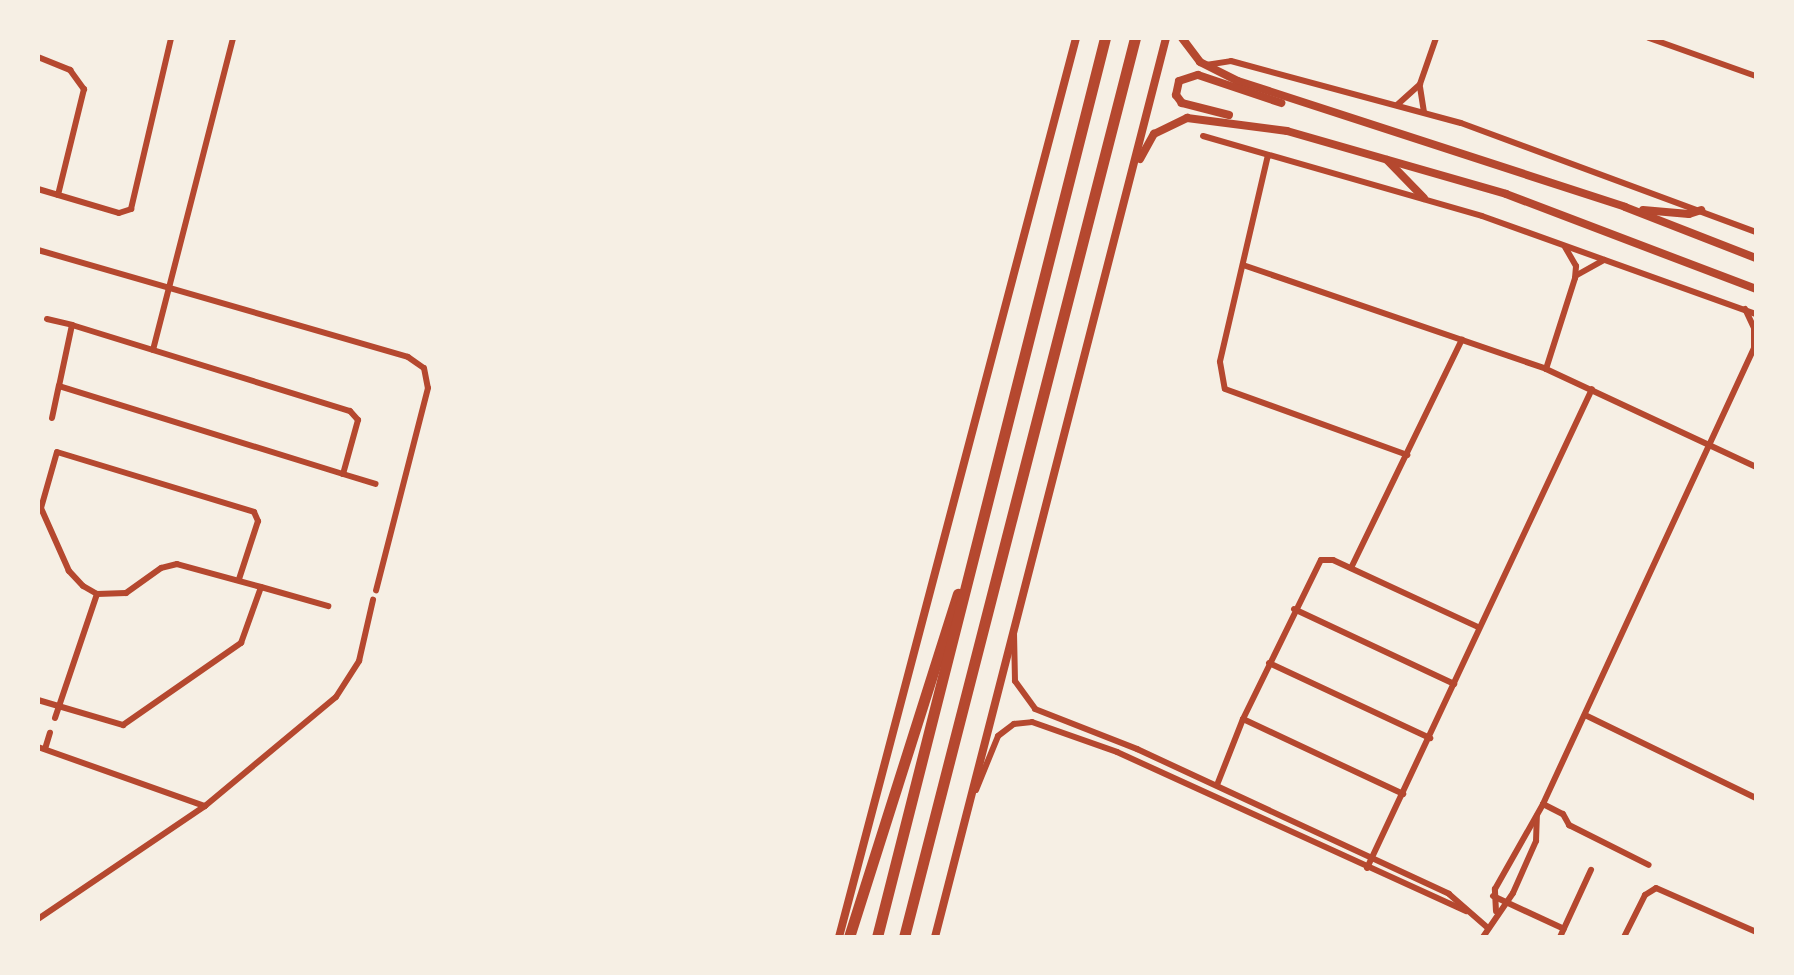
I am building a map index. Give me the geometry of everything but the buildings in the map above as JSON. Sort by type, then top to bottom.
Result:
[{"type":"highway","points":[[877,937],[965,579],[1105,38]]},
{"type":"highway","points":[[904,937],[1135,38]]},
{"type":"highway","points":[[849,937],[939,640],[965,579]]},
{"type":"main road","points":[[839,937],[1076,38]]},
{"type":"main road","points":[[935,937],[1166,38]]},
{"type":"main road","points":[[1182,38],[1206,65],[1309,108]]},
{"type":"main road","points":[[1756,258],[1625,207],[1309,108],[1198,75],[1182,77],[1176,85],[1178,99],[1186,105],[1383,157],[1566,215],[1756,289]]},
{"type":"main road","points":[[1130,180],[1147,143],[1175,120],[1220,119],[1287,131]]},
{"type":"main road","points":[[1383,157],[1424,198]]},
{"type":"main road","points":[[1625,207],[1677,214],[1701,210]]},
{"type":"street","points":[[38,189],[119,213],[131,209],[171,38]]},
{"type":"street","points":[[153,350],[233,38]]},
{"type":"street","points":[[1424,112],[1420,84],[1436,38]]},
{"type":"street","points":[[1649,38],[1756,76]]},
{"type":"street","points":[[38,57],[70,70],[84,89],[58,195]]},
{"type":"street","points":[[1206,65],[1231,61],[1424,112],[1756,232]]},
{"type":"street","points":[[1397,105],[1420,84]]},
{"type":"street","points":[[1203,136],[1424,198],[1606,259],[1756,314]]},
{"type":"street","points":[[1268,155],[1220,362],[1225,389],[1407,455]]},
{"type":"street","points":[[1546,369],[1575,278],[1576,266],[1562,245]]},
{"type":"street","points":[[38,250],[408,357],[424,368],[428,388],[376,590]]},
{"type":"street","points":[[1575,278],[1582,268],[1606,259]]},
{"type":"street","points":[[1243,265],[1546,369],[1756,467]]},
{"type":"street","points":[[1496,911],[1493,896],[1543,804],[1755,346],[1754,328],[1745,309]]},
{"type":"street","points":[[47,319],[350,411],[358,420],[343,474]]},
{"type":"street","points":[[52,418],[72,325]]},
{"type":"street","points":[[1351,568],[1462,339]]},
{"type":"street","points":[[59,386],[375,484]]},
{"type":"street","points":[[1367,868],[1592,389]]},
{"type":"street","points":[[239,579],[258,521],[254,512],[63,451],[54,457],[41,508],[69,571],[97,594],[126,593],[161,568],[177,564],[328,606]]},
{"type":"street","points":[[1217,785],[1243,719],[1317,563],[1329,559],[1478,627]]},
{"type":"street","points":[[38,700],[113,725],[129,722],[241,643],[261,587]]},
{"type":"street","points":[[55,718],[97,594]]},
{"type":"street","points":[[38,919],[205,806],[343,688],[359,661],[373,600]]},
{"type":"street","points":[[1294,609],[1454,684]]},
{"type":"street","points":[[1013,625],[1015,681],[1030,706],[1217,785],[1449,894],[1488,928]]},
{"type":"street","points":[[1269,663],[1430,738]]},
{"type":"street","points":[[1585,715],[1756,798]]},
{"type":"street","points":[[1243,719],[1403,794]]},
{"type":"street","points":[[966,812],[998,736],[1014,724],[1032,722],[1117,752],[1466,911]]},
{"type":"street","points":[[50,733],[41,748],[205,806]]},
{"type":"street","points":[[1543,804],[1563,814],[1569,825],[1649,865]]},
{"type":"street","points":[[1483,937],[1496,911],[1508,902],[1536,841],[1537,815]]},
{"type":"street","points":[[1560,937],[1591,870]]},
{"type":"street","points":[[1624,937],[1645,895],[1656,888],[1756,932]]},
{"type":"street","points":[[1493,896],[1564,929]]}]
